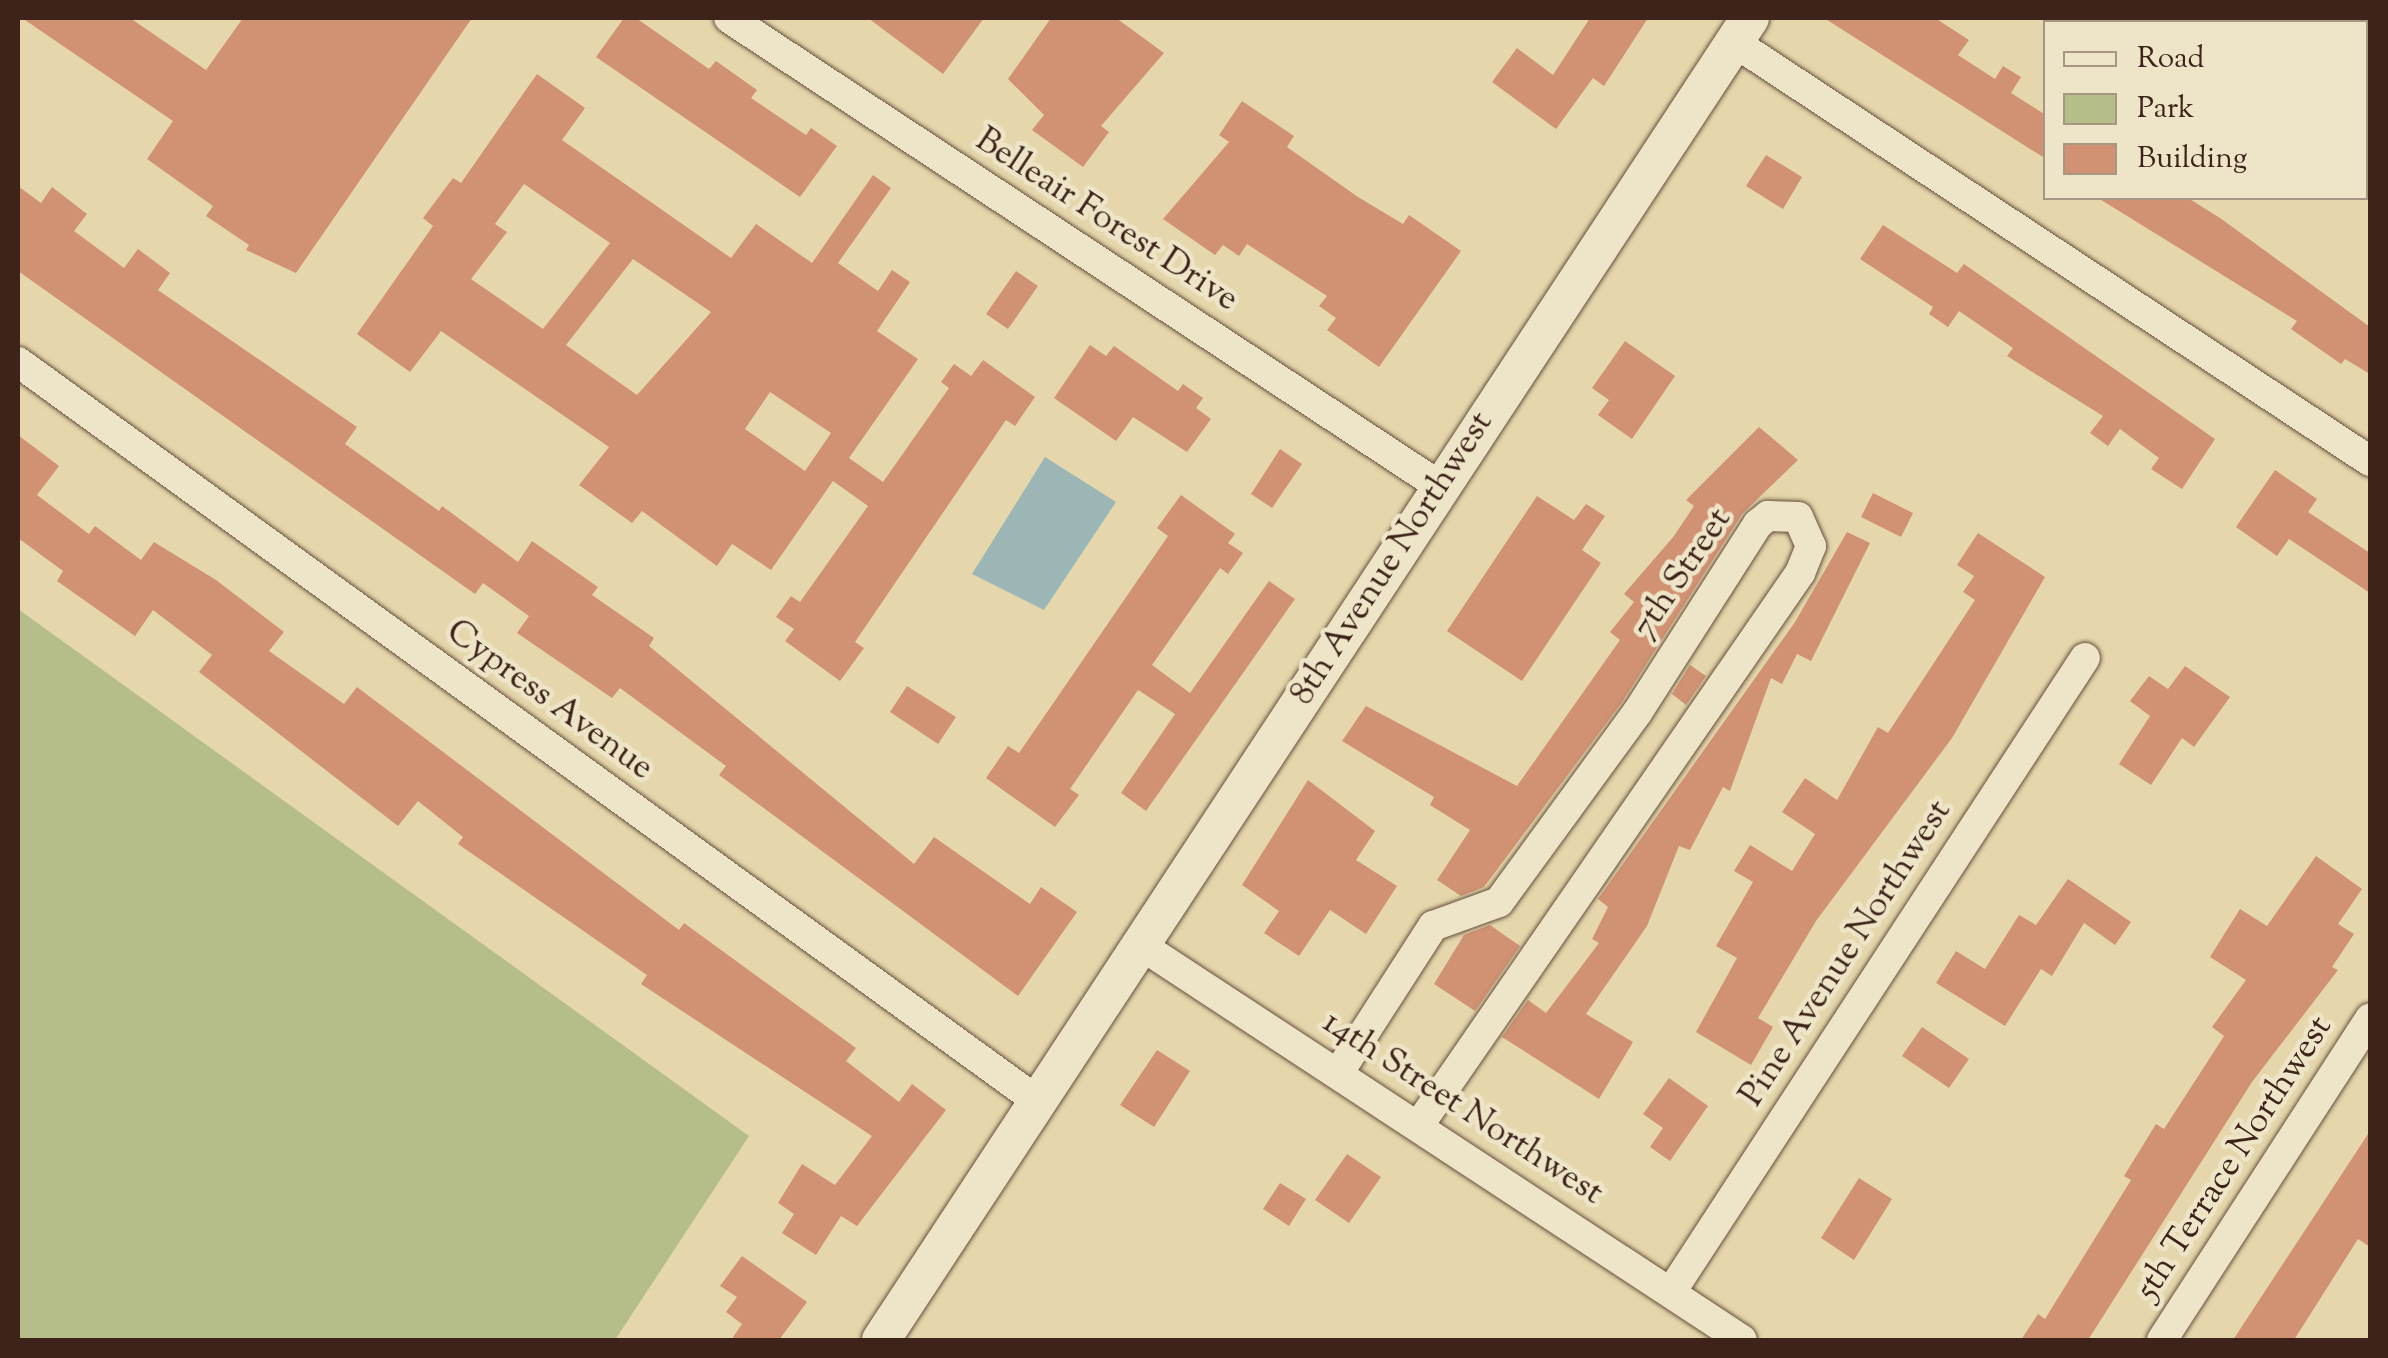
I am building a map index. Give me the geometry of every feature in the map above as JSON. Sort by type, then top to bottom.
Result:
[{"type":"street","name":"Belleair Forest Drive","points":[[729,18],[1440,487]]},
{"type":"street","name":"8th Avenue Northwest","points":[[881,1340],[1742,30]]},
{"type":"street","points":[[1742,30],[2370,460]]},
{"type":"street","name":"Cypress Avenue","points":[[18,362],[1036,1100]]},
{"type":"street","name":"7th Street","points":[[1339,1072],[1433,926],[1499,902],[1637,713],[1758,524],[1768,516],[1798,516],[1811,546],[1800,574],[1419,1126]]},
{"type":"street","name":"Pine Avenue Northwest","points":[[1671,1292],[2085,658]]},
{"type":"street","name":"14th Street Northwest","points":[[1139,944],[1742,1340]]},
{"type":"street","name":"5th Terrace Northwest","points":[[2162,1340],[2370,1018]]},
{"type":"green space","points":[[18,609],[749,1136],[615,1340],[18,1340]]},
{"type":"water","points":[[1045,457],[1116,502],[1044,610],[972,574]]},
{"type":"building","points":[[22,18],[130,18],[206,70],[243,18],[472,18],[296,273],[246,250],[249,245],[206,216],[213,206],[147,159],[173,121]]},
{"type":"building","points":[[624,18],[636,18],[709,69],[716,61],[757,90],[751,98],[806,135],[811,128],[837,146],[800,197],[596,57]]},
{"type":"building","points":[[868,18],[984,18],[943,74]]},
{"type":"building","points":[[1051,18],[1116,18],[1164,53],[1101,126],[1109,132],[1083,167],[1032,130],[1044,115],[1008,79]]},
{"type":"building","points":[[1590,18],[1648,18],[1604,86],[1593,78],[1556,129],[1492,82],[1517,48],[1553,75]]},
{"type":"building","points":[[1824,18],[1935,18],[1969,40],[1958,55],[1995,79],[2003,66],[2021,77],[2011,93],[2043,113],[2043,157]]},
{"type":"building","points":[[537,74],[585,108],[562,140],[731,258],[756,224],[812,263],[873,175],[891,188],[838,263],[878,291],[892,270],[910,282],[877,331],[918,359],[849,458],[883,482],[949,388],[941,382],[954,364],[971,376],[983,360],[1035,397],[1015,426],[1006,420],[855,642],[864,648],[840,681],[785,641],[794,629],[776,617],[791,596],[800,602],[868,506],[833,481],[771,570],[732,544],[717,566],[642,511],[632,523],[579,485],[609,447],[441,331],[410,372],[357,334],[433,226],[423,218],[453,178],[461,183]],"holes":[[[524,184],[610,243],[543,329],[471,279],[507,232],[495,224]],[[633,259],[711,312],[637,395],[566,345]],[[770,392],[831,433],[805,471],[745,429]]]},
{"type":"building","points":[[1242,101],[1294,136],[1287,147],[1358,197],[1403,224],[1409,215],[1461,251],[1379,367],[1327,330],[1336,318],[1319,306],[1327,296],[1247,244],[1239,256],[1223,245],[1215,255],[1163,219],[1229,142],[1219,135]]},
{"type":"building","points":[[1766,155],[1802,177],[1783,209],[1746,186]]},
{"type":"building","points":[[18,186],[41,203],[52,187],[87,214],[74,231],[124,268],[138,249],[170,273],[158,290],[357,427],[345,444],[439,511],[442,506],[518,562],[532,541],[598,587],[592,595],[654,638],[649,646],[914,864],[934,837],[1030,904],[1041,887],[1077,912],[1018,996],[719,775],[726,766],[620,688],[612,698],[517,633],[529,616],[483,583],[475,594],[18,271]]},
{"type":"building","points":[[2101,200],[2191,200],[2220,218],[2370,327],[2370,374],[2345,359],[2341,364],[2291,329],[2297,321]]},
{"type":"building","points":[[1883,225],[1957,273],[1964,264],[2215,439],[2182,489],[2151,469],[2159,458],[2120,429],[2108,446],[2090,433],[2103,416],[2007,356],[2013,348],[1959,311],[1948,327],[1929,314],[1933,307],[1860,259]]},
{"type":"building","points":[[1016,271],[1038,286],[1008,329],[986,314]]},
{"type":"building","points":[[1625,341],[1675,376],[1632,439],[1598,415],[1609,400],[1592,388]]},
{"type":"building","points":[[1090,345],[1106,356],[1114,346],[1178,391],[1183,384],[1203,398],[1196,408],[1211,419],[1187,452],[1133,417],[1116,441],[1054,398]]},
{"type":"building","points":[[1759,427],[1798,460],[1742,514],[1622,702],[1484,887],[1461,896],[1437,880],[1470,830],[1430,805],[1434,797],[1342,741],[1366,706],[1517,786],[1620,640],[1610,632],[1634,602],[1624,594],[1674,536],[1694,506],[1686,500]]},
{"type":"building","points":[[18,435],[59,466],[37,495],[89,534],[95,526],[141,560],[154,542],[216,580],[284,632],[269,651],[344,704],[357,687],[679,930],[684,923],[856,1048],[846,1061],[899,1102],[912,1084],[946,1110],[857,1226],[841,1216],[816,1255],[782,1233],[794,1214],[778,1203],[802,1164],[835,1185],[872,1136],[641,984],[647,975],[458,844],[463,837],[418,801],[398,826],[199,672],[212,655],[153,610],[135,636],[57,581],[63,571],[18,538]]},
{"type":"building","points":[[1280,449],[1302,464],[1272,508],[1251,494]]},
{"type":"building","points":[[2275,470],[2317,499],[2308,512],[2370,553],[2370,593],[2289,539],[2277,556],[2236,527]]},
{"type":"building","points":[[1873,493],[1913,513],[1901,537],[1861,517]]},
{"type":"building","points":[[1181,495],[1235,534],[1228,543],[1243,553],[1228,574],[1220,568],[1152,665],[1190,693],[1269,581],[1295,599],[1146,811],[1121,793],[1175,714],[1138,690],[1070,789],[1079,795],[1055,827],[986,778],[1008,746],[1019,753],[1168,536],[1157,528]]},
{"type":"building","points":[[1537,496],[1574,520],[1586,504],[1605,516],[1582,550],[1601,563],[1522,681],[1447,631]]},
{"type":"building","points":[[1847,532],[1870,543],[1811,661],[1797,654],[1782,684],[1771,678],[1730,791],[1723,787],[1690,850],[1679,846],[1647,926],[1586,1014],[1633,1042],[1599,1099],[1502,1037],[1528,1000],[1546,1013],[1599,943],[1592,939],[1608,907],[1598,899],[1795,622]]},
{"type":"building","points":[[1978,533],[2045,577],[1952,738],[1816,921],[1758,1018],[1773,1027],[1751,1065],[1696,1032],[1737,958],[1716,946],[1753,882],[1734,871],[1750,845],[1792,871],[1815,834],[1782,812],[1805,778],[1837,800],[1878,727],[1888,733],[1975,600],[1963,592],[1974,576],[1957,565]]},
{"type":"building","points":[[1690,665],[1706,676],[1686,705],[1672,694]]},
{"type":"building","points":[[2185,666],[2230,697],[2194,747],[2182,738],[2151,785],[2119,764],[2150,716],[2130,701],[2149,676],[2168,689]]},
{"type":"building","points":[[907,686],[956,717],[938,744],[890,712]]},
{"type":"building","points":[[1308,780],[1375,831],[1356,860],[1397,886],[1366,934],[1330,910],[1299,956],[1264,933],[1279,911],[1242,885]]},
{"type":"building","points":[[2316,856],[2362,889],[2338,924],[2354,934],[2332,967],[2338,970],[2252,1082],[2088,1340],[2021,1340],[2038,1314],[2045,1319],[2131,1180],[2124,1176],[2156,1124],[2164,1129],[2224,1036],[2212,1027],[2246,980],[2210,957],[2240,909],[2267,926]]},
{"type":"building","points":[[2068,879],[2131,922],[2115,945],[2084,923],[2052,976],[2041,969],[2005,1026],[1936,983],[1956,951],[1985,969],[2019,915],[2036,925]]},
{"type":"building","points":[[1490,925],[1520,946],[1475,1011],[1434,984],[1464,935]]},
{"type":"building","points":[[1922,1027],[1969,1059],[1949,1088],[1902,1056]]},
{"type":"building","points":[[1157,1050],[1190,1071],[1154,1127],[1120,1105]]},
{"type":"building","points":[[1669,1078],[1708,1106],[1670,1161],[1650,1147],[1663,1128],[1643,1114]]},
{"type":"building","points":[[2370,1131],[2370,1247],[2358,1239],[2294,1340],[2233,1340]]},
{"type":"building","points":[[1347,1154],[1381,1177],[1349,1223],[1315,1200]]},
{"type":"building","points":[[1859,1178],[1892,1199],[1854,1260],[1821,1238]]},
{"type":"building","points":[[1280,1183],[1306,1199],[1289,1226],[1263,1209]]},
{"type":"building","points":[[742,1256],[807,1302],[779,1340],[731,1340],[742,1324],[726,1312],[737,1297],[720,1286]]}]
